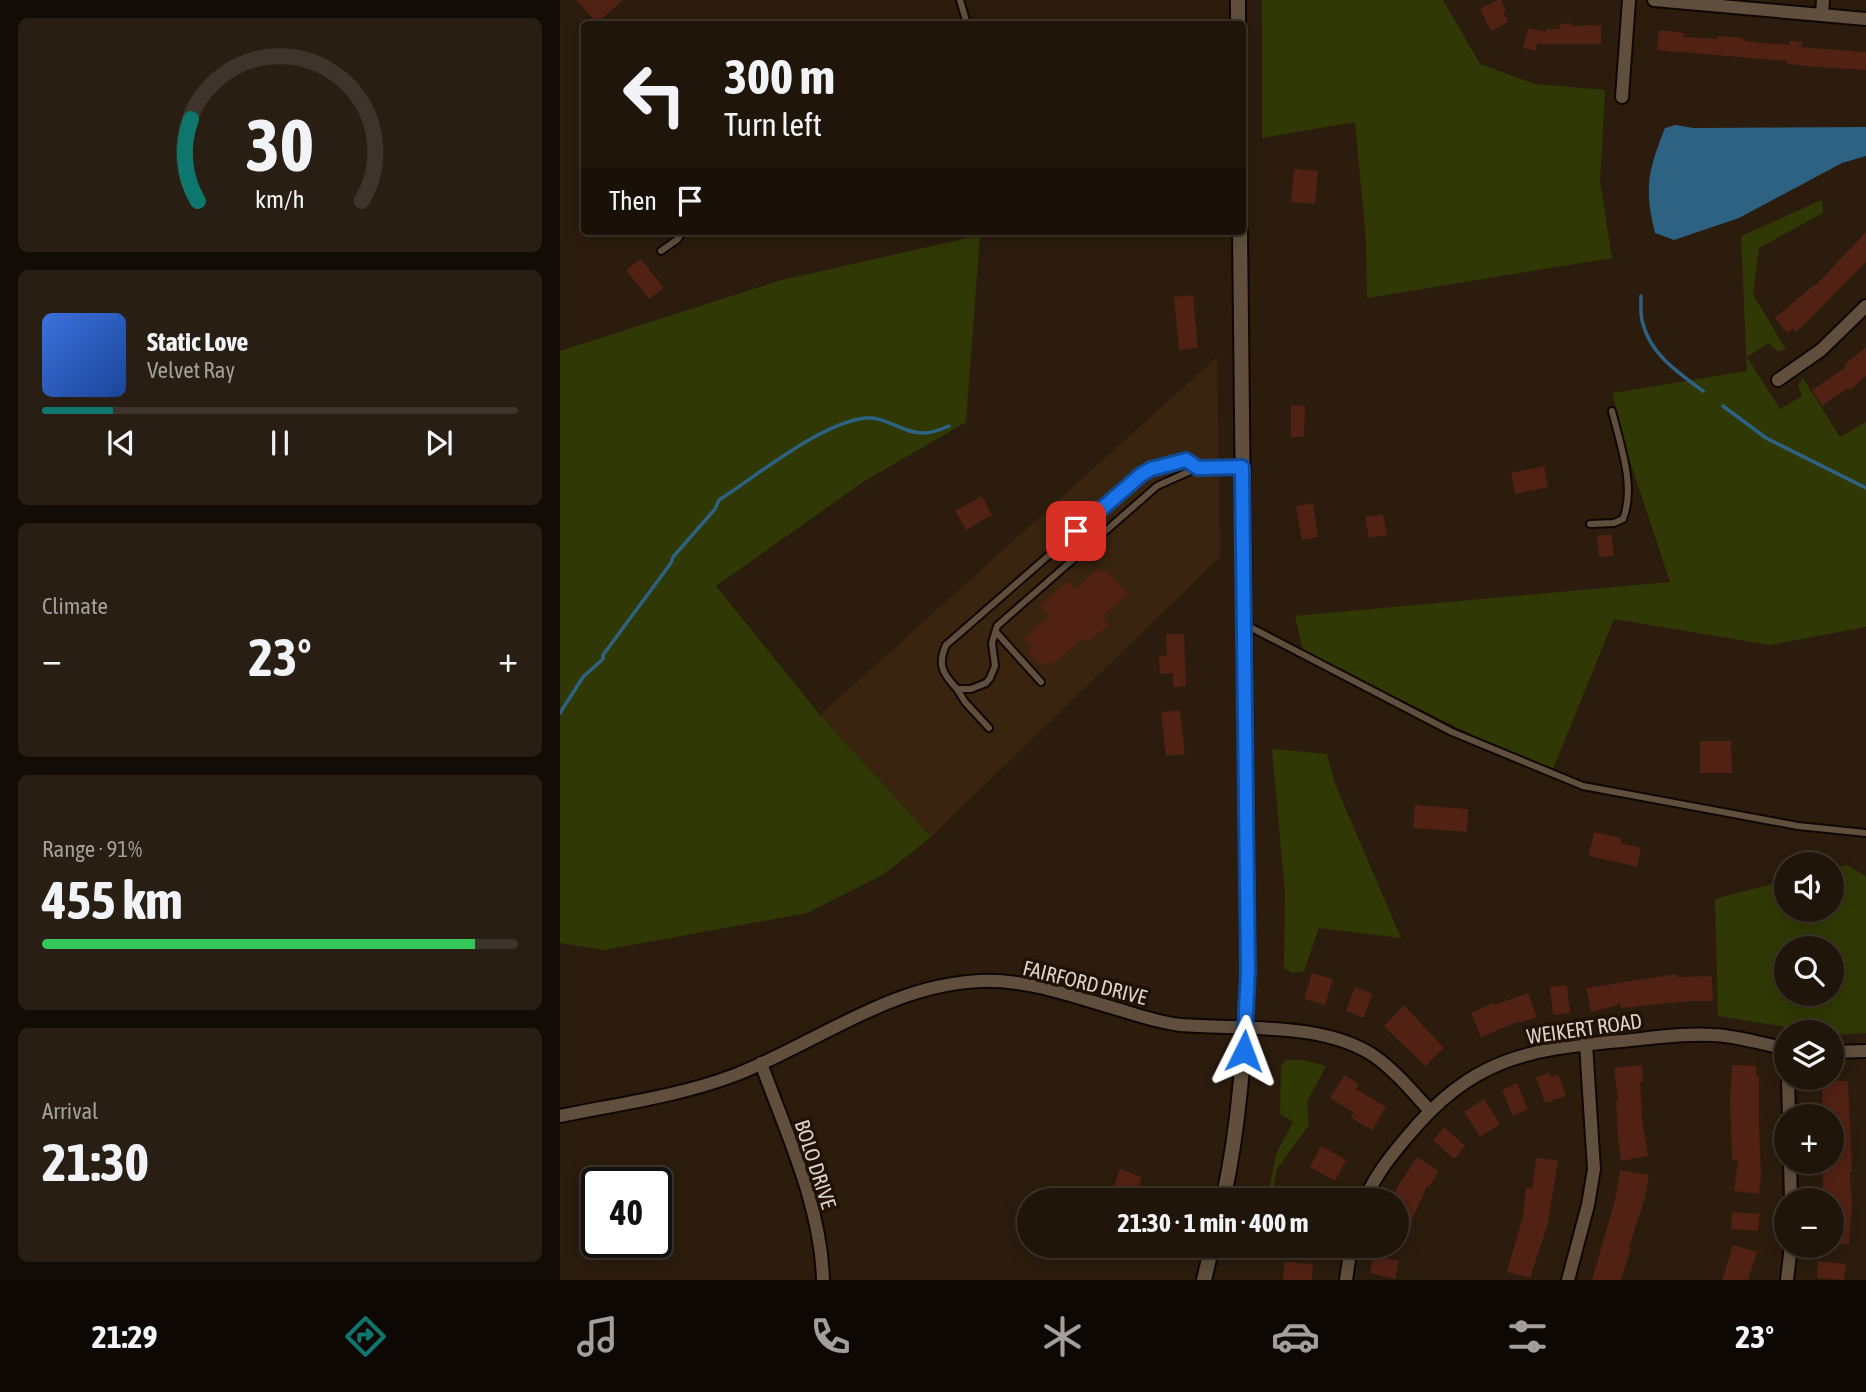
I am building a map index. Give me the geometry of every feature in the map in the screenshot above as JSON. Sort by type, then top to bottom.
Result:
[{"type":"street","points":[[1238,0],[1238,21]]},
{"type":"street","points":[[1622,97],[1629,0]]},
{"type":"street","points":[[1654,0],[1866,19]]},
{"type":"street","points":[[1822,14],[1823,0]]},
{"type":"street","points":[[1225,1188],[1236,1129],[1248,971],[1240,235]]},
{"type":"street","points":[[1777,380],[1821,350],[1866,306]]},
{"type":"street","name":"FAIRFORD DRIVE","points":[[560,1116],[703,1085],[761,1063],[895,999],[930,988],[966,982],[1002,982],[1038,987],[1162,1022],[1320,1035],[1357,1047],[1374,1056],[1429,1110]]},
{"type":"street","name":"WEIKERT ROAD","points":[[1371,1188],[1382,1167],[1429,1110],[1488,1068],[1522,1055],[1556,1046],[1681,1035],[1713,1035],[1774,1047]]},
{"type":"street","points":[[1568,1280],[1588,1205],[1594,1169],[1586,1044]]},
{"type":"street","points":[[1844,1052],[1866,1051]]},
{"type":"street","name":"BOLO DRIVE","points":[[761,1063],[812,1208],[821,1250],[823,1280]]},
{"type":"street","points":[[1204,1280],[1209,1258]]},
{"type":"street","points":[[1346,1280],[1349,1258]]},
{"type":"street","points":[[1787,1280],[1790,1258]]},
{"type":"lane","points":[[960,0],[966,21]]},
{"type":"lane","points":[[661,251],[680,235]]},
{"type":"lane","points":[[1590,524],[1614,523],[1623,519],[1628,507],[1621,446],[1612,411]]},
{"type":"lane","points":[[989,728],[944,675],[941,667],[946,645],[1142,474],[1186,460],[1198,468]]},
{"type":"lane","points":[[957,689],[971,689],[986,683],[995,666],[992,643],[997,626],[1149,492],[1198,468],[1242,467]]},
{"type":"lane","points":[[1244,625],[1451,732],[1583,786],[1761,820],[1866,833]]},
{"type":"lane","points":[[996,632],[1041,682]]},
{"type":"shaded area","points":[[1217,357],[1220,557],[931,837],[820,715]]},
{"type":"green space","points":[[1262,0],[1443,0],[1480,64],[1535,84],[1605,90],[1600,182],[1612,258],[1367,298],[1366,240],[1355,122],[1262,138]]},
{"type":"green space","points":[[1822,200],[1823,213],[1759,248],[1753,294],[1786,350],[1777,351],[1769,343],[1747,357],[1780,409],[1802,396],[1798,385],[1803,378],[1840,437],[1866,422],[1866,627],[1770,645],[1614,619],[1551,774],[1303,651],[1295,616],[1670,582],[1619,428],[1613,393],[1747,371],[1741,236]]},
{"type":"green space","points":[[980,235],[966,422],[863,482],[716,586],[820,715],[931,837],[884,874],[807,913],[604,950],[560,943],[560,351],[778,281]]},
{"type":"green space","points":[[1272,749],[1327,754],[1335,784],[1401,938],[1319,928],[1304,971],[1292,973],[1284,968],[1285,893]]},
{"type":"green space","points":[[1844,866],[1866,876],[1866,1033],[1844,1034],[1844,1020],[1774,1020],[1774,1025],[1718,1016],[1715,899],[1774,883],[1774,922],[1844,922]]},
{"type":"green space","points":[[1286,1060],[1303,1060],[1326,1066],[1307,1102],[1309,1125],[1277,1169],[1273,1188],[1269,1188],[1276,1154],[1293,1122],[1280,1114],[1281,1066]]},
{"type":"water","points":[[1675,125],[1693,128],[1866,127],[1866,156],[1842,163],[1739,218],[1674,240],[1655,233],[1649,191],[1651,168],[1665,128]]},
{"type":"building","points":[[576,0],[623,0],[599,21],[595,21]]},
{"type":"building","points":[[1501,0],[1506,10],[1503,12],[1508,22],[1491,31],[1480,9]]},
{"type":"building","points":[[1571,23],[1571,26],[1601,25],[1601,44],[1537,44],[1536,51],[1523,48],[1528,28],[1546,32],[1546,29],[1560,29],[1560,24]]},
{"type":"building","points":[[1659,30],[1684,33],[1683,37],[1718,39],[1718,36],[1789,45],[1789,41],[1802,42],[1801,47],[1866,52],[1866,70],[1657,50]]},
{"type":"building","points":[[1294,169],[1318,171],[1315,204],[1291,202]]},
{"type":"building","points":[[1866,232],[1866,262],[1796,332],[1793,328],[1787,333],[1775,318],[1815,286]]},
{"type":"building","points":[[641,259],[664,288],[649,299],[626,270]]},
{"type":"building","points":[[1193,295],[1198,348],[1179,350],[1174,297]]},
{"type":"building","points":[[1866,347],[1866,376],[1850,390],[1848,388],[1822,406],[1812,390],[1846,367],[1844,365]]},
{"type":"building","points":[[1291,405],[1305,406],[1304,437],[1291,437]]},
{"type":"building","points":[[1544,466],[1548,487],[1515,494],[1511,473]]},
{"type":"building","points":[[982,496],[992,515],[966,530],[955,511]]},
{"type":"building","points":[[1313,503],[1318,537],[1302,540],[1296,506]]},
{"type":"building","points":[[1383,514],[1387,535],[1369,538],[1365,517]]},
{"type":"building","points":[[1611,534],[1614,556],[1599,557],[1597,536]]},
{"type":"building","points":[[1099,568],[1103,573],[1106,570],[1128,594],[1102,617],[1108,625],[1087,643],[1083,638],[1052,665],[1049,661],[1042,667],[1028,651],[1032,647],[1024,638],[1049,616],[1040,605],[1068,581],[1075,589]]},
{"type":"building","points":[[1166,634],[1184,634],[1186,686],[1173,687],[1173,673],[1160,674],[1159,656],[1167,655]]},
{"type":"building","points":[[1180,710],[1185,754],[1166,756],[1161,712]]},
{"type":"building","points":[[1700,741],[1731,741],[1732,773],[1700,773]]},
{"type":"building","points":[[1415,805],[1468,809],[1467,832],[1413,828]]},
{"type":"building","points":[[1594,832],[1622,838],[1621,843],[1641,848],[1637,867],[1589,856]]},
{"type":"building","points":[[1312,973],[1333,979],[1325,1005],[1304,999]]},
{"type":"building","points":[[1677,974],[1677,977],[1712,976],[1713,1001],[1621,1008],[1621,1004],[1591,1012],[1586,988]]},
{"type":"building","points":[[1567,985],[1570,1013],[1553,1015],[1550,987]]},
{"type":"building","points":[[1355,987],[1373,994],[1363,1018],[1346,1011]]},
{"type":"building","points":[[1528,993],[1537,1017],[1519,1021],[1481,1037],[1471,1013],[1493,1003],[1494,1005]]},
{"type":"building","points":[[1404,1005],[1444,1048],[1425,1066],[1384,1026]]},
{"type":"building","points":[[1642,1065],[1642,1117],[1648,1156],[1621,1161],[1614,1068]]},
{"type":"building","points":[[1732,1065],[1756,1066],[1756,1076],[1759,1076],[1759,1194],[1734,1191],[1738,1160],[1732,1160]]},
{"type":"building","points":[[1549,1073],[1551,1077],[1558,1074],[1566,1096],[1545,1103],[1536,1077]]},
{"type":"building","points":[[1344,1075],[1359,1084],[1356,1089],[1386,1107],[1372,1130],[1351,1118],[1354,1113],[1330,1098]]},
{"type":"building","points":[[1844,1081],[1848,1081],[1852,1172],[1849,1244],[1844,1244],[1844,1188],[1823,1188],[1823,1174],[1844,1174],[1844,1104],[1823,1104],[1822,1090],[1844,1090]]},
{"type":"building","points":[[1517,1083],[1528,1109],[1513,1116],[1502,1090]]},
{"type":"building","points":[[1484,1099],[1500,1124],[1480,1137],[1464,1112]]},
{"type":"building","points":[[1444,1127],[1465,1146],[1454,1159],[1433,1140]]},
{"type":"building","points":[[1321,1146],[1346,1160],[1335,1181],[1310,1167]]},
{"type":"building","points":[[1417,1157],[1439,1171],[1429,1187],[1427,1186],[1409,1231],[1409,1188],[1397,1188]]},
{"type":"building","points":[[1536,1158],[1558,1160],[1548,1224],[1530,1278],[1507,1272],[1523,1216],[1526,1188],[1532,1189]]},
{"type":"building","points":[[1120,1169],[1142,1177],[1138,1188],[1113,1188]]},
{"type":"building","points":[[1620,1170],[1649,1175],[1645,1198],[1621,1280],[1592,1280],[1615,1200]]},
{"type":"building","points":[[1732,1212],[1760,1214],[1758,1231],[1731,1229]]},
{"type":"building","points":[[1733,1245],[1757,1252],[1748,1280],[1722,1280]]},
{"type":"building","points":[[1373,1258],[1399,1261],[1395,1279],[1370,1273]]},
{"type":"building","points":[[1818,1261],[1846,1264],[1844,1280],[1817,1278]]},
{"type":"building","points":[[1284,1262],[1313,1264],[1312,1280],[1283,1280]]},
{"type":"waterway","points":[[1641,296],[1642,321],[1652,345],[1667,362],[1703,391]]},
{"type":"waterway","points":[[1723,406],[1766,438],[1866,488]]},
{"type":"waterway","points":[[560,713],[583,677],[603,659],[603,655],[673,557],[715,509],[719,500],[809,440],[847,422],[873,418],[916,433],[936,431],[949,426]]},
{"type":"route","points":[[1076,531],[1151,469],[1186,460],[1198,468],[1242,467],[1248,971],[1244,1051]]}]
